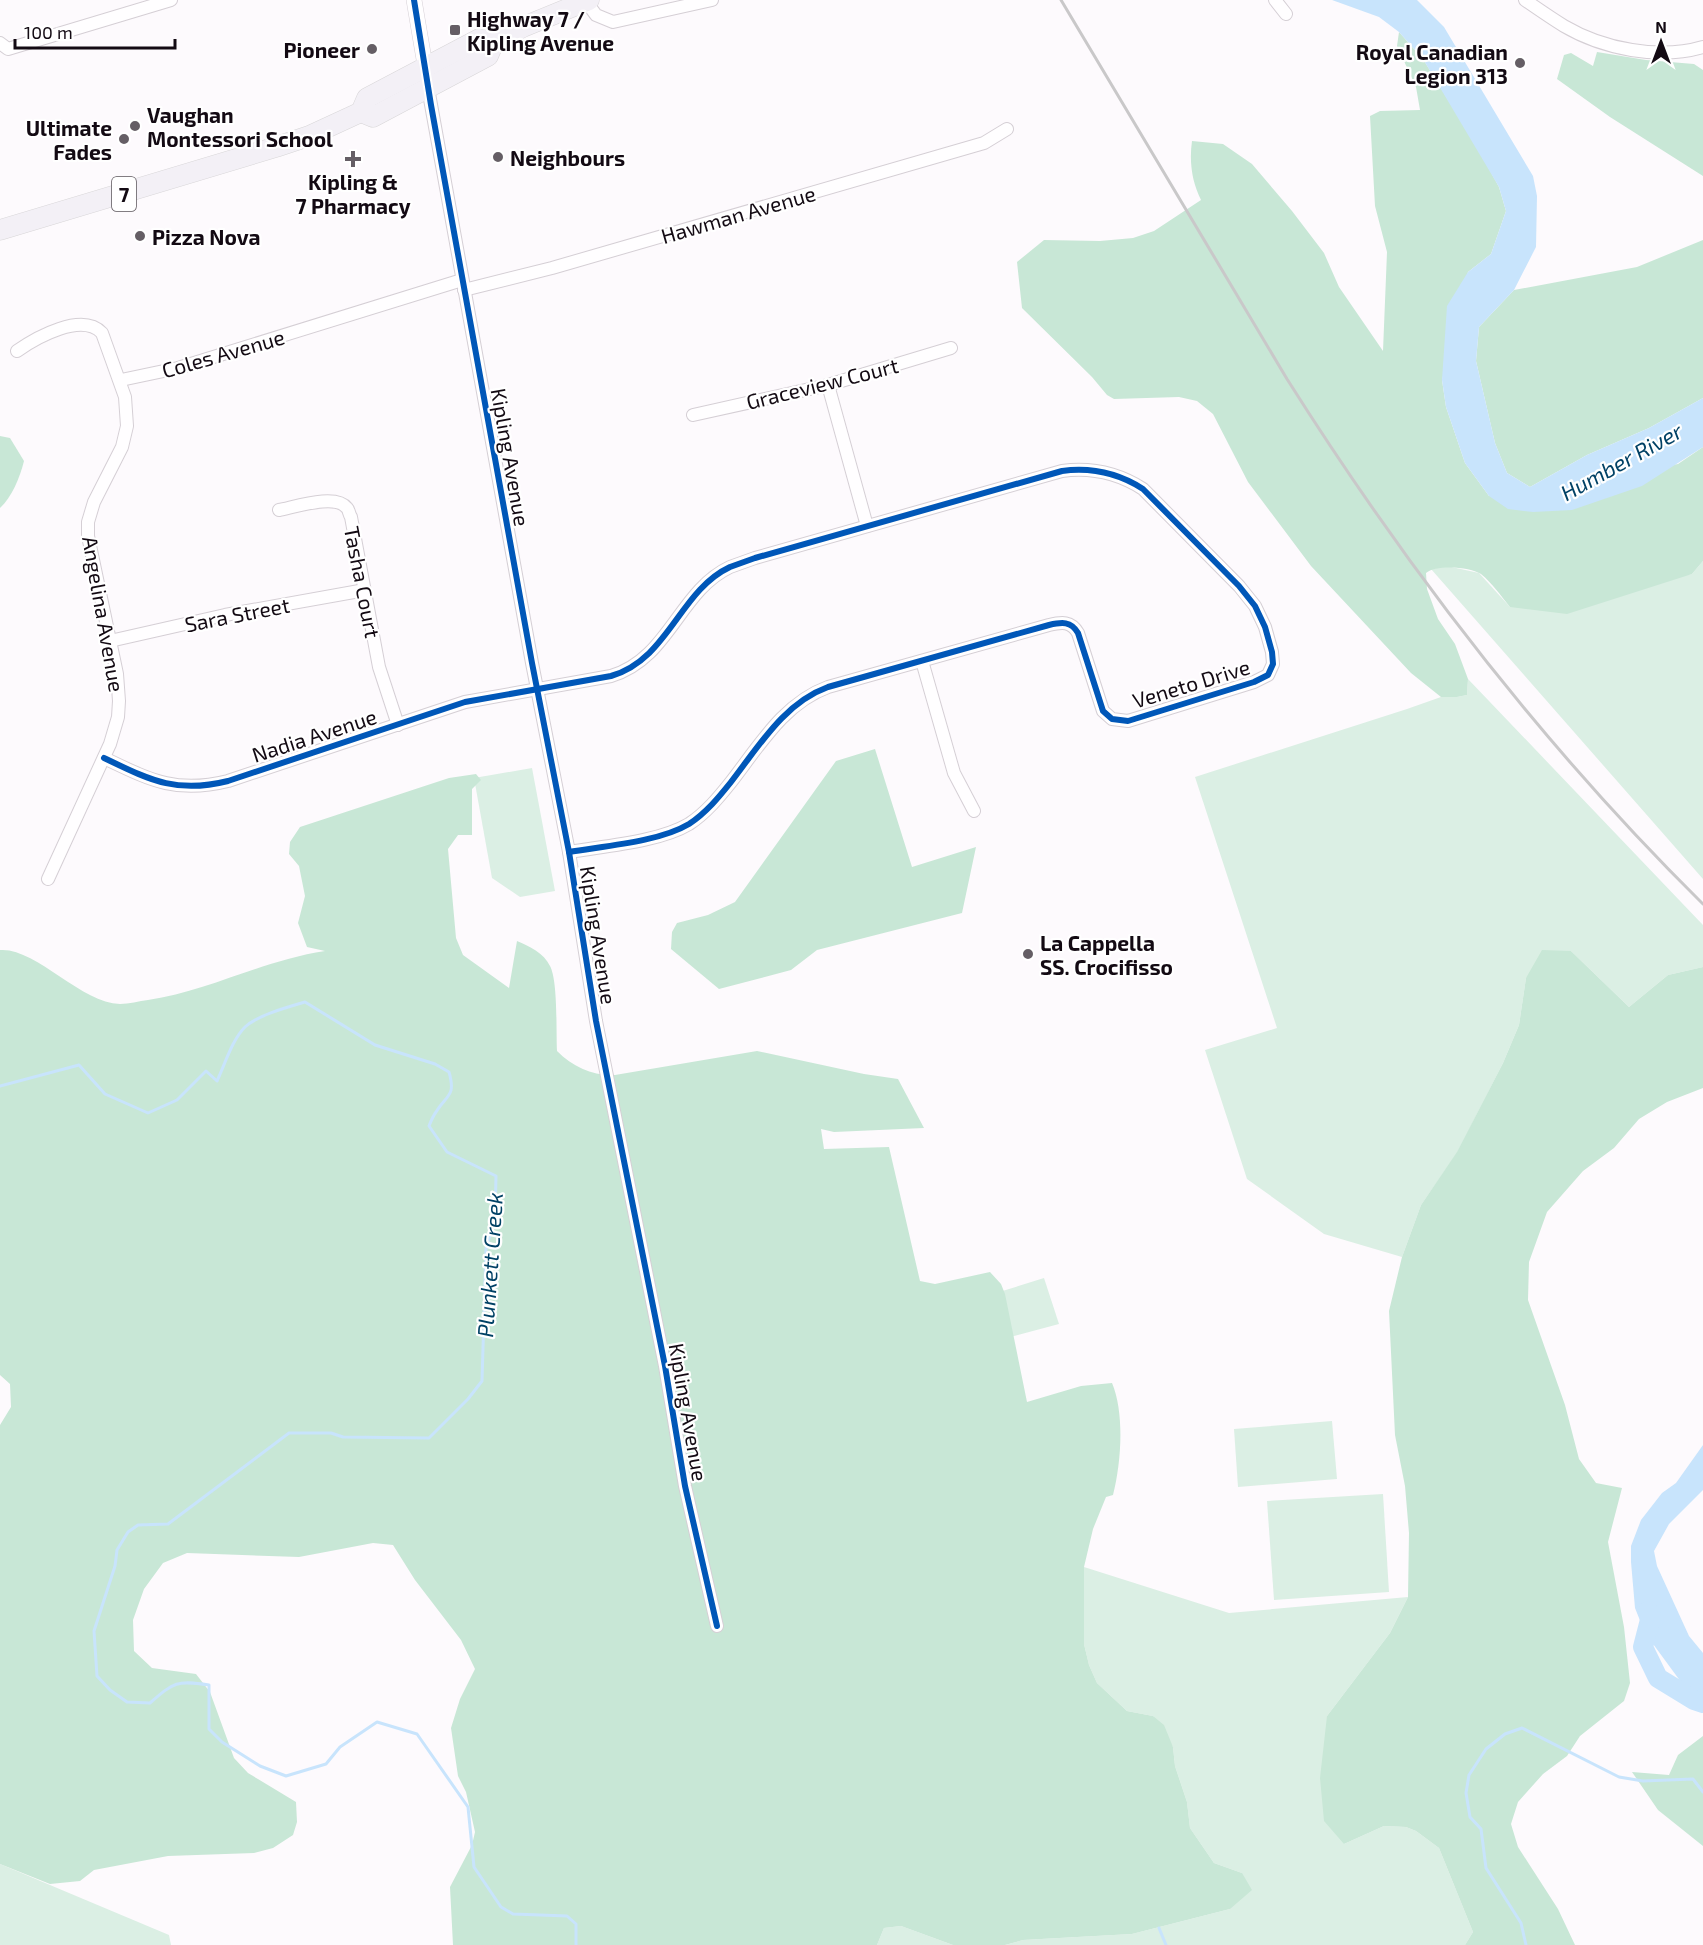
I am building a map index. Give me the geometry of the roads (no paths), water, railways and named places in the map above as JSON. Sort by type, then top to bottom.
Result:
[{"type":"main road","name":"7","points":[[0,230],[309,136],[361,112],[367,98],[479,39],[494,42],[586,0]]},
{"type":"main road","name":"7","points":[[361,112],[373,117],[488,56],[494,42]]},
{"type":"street","points":[[0,43],[8,49],[155,2],[171,0]]},
{"type":"street","name":"Kipling Avenue","points":[[414,0],[463,285],[569,852],[596,1022],[665,1366],[685,1486],[717,1626]]},
{"type":"street","points":[[586,0],[596,15],[613,22],[712,0]]},
{"type":"street","points":[[1275,0],[1286,14]]},
{"type":"street","points":[[1525,0],[1566,27],[1619,47],[1670,52],[1703,47]]},
{"type":"street","name":"Hawman Avenue","points":[[463,285],[563,265],[984,143],[1007,129]]},
{"type":"street","name":"Coles Avenue","points":[[121,380],[178,368],[463,285]]},
{"type":"street","points":[[17,351],[37,337],[80,324],[91,325],[102,333],[121,380]]},
{"type":"street","name":"Graceview Court","points":[[693,415],[828,385],[951,348]]},
{"type":"street","name":"Angelina Avenue","points":[[48,879],[115,729],[119,701],[117,674],[89,549],[88,522],[97,493],[125,437],[127,409],[121,380]]},
{"type":"street","points":[[828,385],[867,526]]},
{"type":"street","name":"Veneto Drive","points":[[537,689],[612,676],[632,667],[657,647],[699,590],[722,571],[741,562],[1062,471],[1092,470],[1119,476],[1143,489],[1154,499],[1248,596],[1261,616],[1273,664],[1268,675],[1262,679],[1142,717],[1120,721],[1112,719],[1103,711],[1074,626],[1067,622],[1059,622],[828,687],[802,699],[780,719],[716,801],[682,828],[656,836],[569,852]]},
{"type":"street","name":"Tasha Court","points":[[279,510],[328,500],[337,501],[347,507],[351,517],[379,667],[398,725]]},
{"type":"street","name":"Sara Street","points":[[110,641],[225,615],[365,590]]},
{"type":"street","points":[[922,661],[954,773],[974,811]]},
{"type":"street","name":"Nadia Avenue","points":[[104,758],[156,781],[171,785],[203,786],[228,781],[473,700],[537,689]]},
{"type":"water","points":[[1332,0],[1417,0],[1444,27],[1533,176],[1537,196],[1536,247],[1514,290],[1479,327],[1476,361],[1495,443],[1507,473],[1530,487],[1587,455],[1649,428],[1703,398],[1703,447],[1642,486],[1572,510],[1533,512],[1508,509],[1489,496],[1465,463],[1446,407],[1442,380],[1447,306],[1468,272],[1491,254],[1506,211],[1499,187],[1423,59],[1399,32],[1379,17]]},
{"type":"water","points":[[1703,1445],[1703,1490],[1669,1524],[1654,1551],[1657,1566],[1689,1636],[1703,1653],[1703,1697],[1692,1697],[1645,1633],[1635,1608],[1631,1546],[1641,1520],[1662,1493],[1676,1483]]},
{"type":"waterway","name":"Plunkett Creek","points":[[0,1086],[79,1065],[105,1094],[148,1113],[177,1100],[206,1071],[217,1081],[229,1052],[245,1027],[257,1019],[305,1002],[375,1045],[435,1064],[449,1072],[451,1091],[429,1126],[447,1152],[496,1176],[495,1217],[486,1249],[482,1381],[468,1399],[429,1438],[343,1437],[331,1433],[289,1433],[168,1524],[138,1525],[128,1532],[117,1550],[115,1566],[94,1631],[97,1676],[110,1690],[127,1702],[150,1703],[176,1684],[209,1685],[209,1729],[222,1742],[260,1766],[286,1776],[326,1764],[340,1747],[377,1722],[417,1734],[468,1807],[474,1867],[501,1907],[513,1914],[567,1916],[576,1924],[576,1945]]},
{"type":"waterway","name":"Humber River","points":[[1648,1611],[1651,1616],[1643,1647],[1658,1678],[1703,1703]]},
{"type":"waterway","points":[[1526,1945],[1521,1923],[1486,1868],[1481,1829],[1470,1817],[1466,1793],[1469,1775],[1486,1749],[1505,1734],[1522,1728],[1619,1777],[1643,1781],[1693,1779],[1703,1792]]},
{"type":"waterway","points":[[1159,1928],[1166,1945]]},
{"type":"railway","points":[[1061,0],[1287,379],[1380,519],[1480,654],[1533,719],[1587,782],[1703,904]]},
{"type":"place","name":"Highway 7 / Kipling Avenue","points":[[455,30]]},
{"type":"place","name":"Pioneer","points":[[372,49]]},
{"type":"place","name":"Royal Canadian Legion 313","points":[[1520,63]]},
{"type":"place","name":"Vaughan Montessori School","points":[[135,126]]},
{"type":"place","name":"Ultimate Fades","points":[[124,139]]},
{"type":"place","name":"Neighbours","points":[[498,157]]},
{"type":"place","name":"Kipling & 7 Pharmacy","points":[[353,159]]},
{"type":"place","name":"Pizza Nova","points":[[140,236]]},
{"type":"place","name":"La Cappella SS. Crocifisso","points":[[1028,954]]}]
